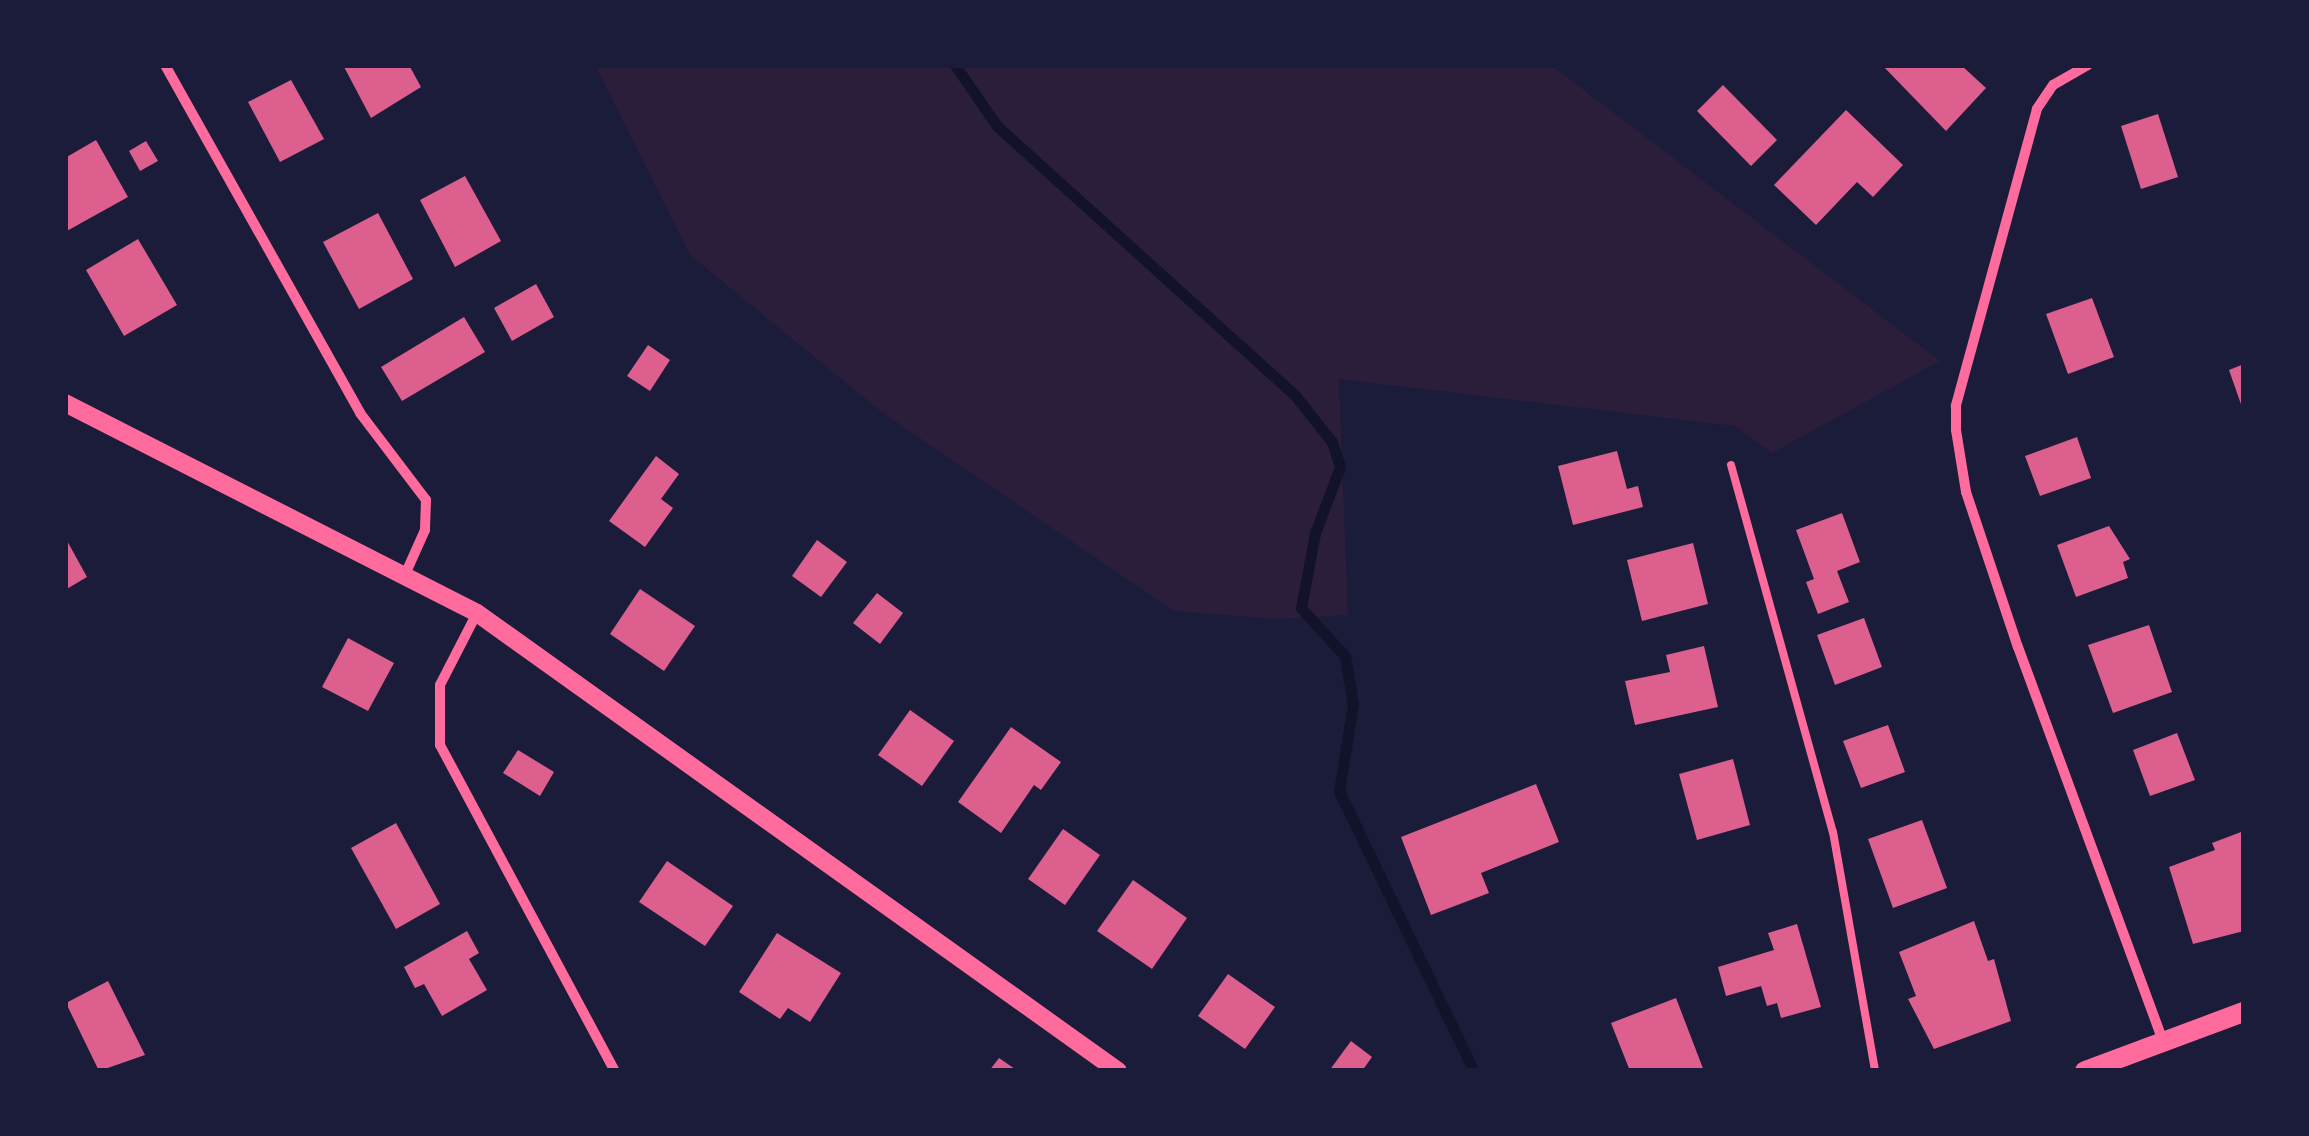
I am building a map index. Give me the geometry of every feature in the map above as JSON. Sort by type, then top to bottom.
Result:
[{"type":"main road","points":[[2085,1071],[2244,1012]]},
{"type":"street","points":[[164,65],[360,412],[426,500],[425,530],[404,576]]},
{"type":"street","points":[[2088,65],[2053,85],[2037,108],[1962,384],[1956,430],[1966,492],[2018,647],[2162,1041]]},
{"type":"street","points":[[65,403],[477,614],[1118,1071]]},
{"type":"street","points":[[477,614],[440,685],[440,746],[616,1071]]},
{"type":"lane","points":[[1731,465],[1833,832],[1875,1071]]},
{"type":"shaded area","points":[[595,65],[1551,65],[1940,361],[1772,453],[1735,426],[1339,379],[1348,615],[1275,619],[1174,611],[883,413],[690,255]]},
{"type":"building","points":[[343,65],[409,65],[421,87],[371,118]]},
{"type":"building","points":[[1882,65],[1961,65],[1986,88],[1946,131]]},
{"type":"building","points":[[291,80],[324,139],[280,162],[248,102]]},
{"type":"building","points":[[1723,85],[1777,140],[1751,166],[1697,111]]},
{"type":"building","points":[[1846,110],[1903,165],[1873,197],[1857,182],[1816,225],[1774,185]]},
{"type":"building","points":[[2158,114],[2178,177],[2141,189],[2121,126]]},
{"type":"building","points":[[96,140],[128,197],[65,232],[65,158]]},
{"type":"building","points":[[146,141],[158,161],[140,171],[129,151]]},
{"type":"building","points":[[465,176],[501,241],[455,267],[420,200]]},
{"type":"building","points":[[378,213],[413,279],[359,309],[323,242]]},
{"type":"building","points":[[138,239],[177,305],[124,336],[86,270]]},
{"type":"building","points":[[536,284],[554,317],[512,341],[494,308]]},
{"type":"building","points":[[2092,298],[2114,357],[2068,374],[2046,314]]},
{"type":"building","points":[[464,317],[485,352],[402,401],[381,367]]},
{"type":"building","points":[[648,345],[670,360],[650,391],[627,376]]},
{"type":"building","points":[[2244,364],[2244,410],[2243,410],[2229,370]]},
{"type":"building","points":[[2077,437],[2091,478],[2040,496],[2025,456]]},
{"type":"building","points":[[1617,451],[1627,489],[1638,486],[1643,507],[1573,525],[1558,466]]},
{"type":"building","points":[[656,456],[679,474],[661,499],[673,508],[645,547],[609,521]]},
{"type":"building","points":[[1842,513],[1860,562],[1837,571],[1849,602],[1818,614],[1806,582],[1814,579],[1796,530]]},
{"type":"building","points":[[2109,526],[2130,559],[2123,562],[2128,578],[2076,597],[2057,545]]},
{"type":"building","points":[[65,537],[87,577],[65,590]]},
{"type":"building","points":[[817,540],[847,562],[821,597],[792,576]]},
{"type":"building","points":[[1693,543],[1708,604],[1642,621],[1627,560]]},
{"type":"building","points":[[640,589],[695,626],[664,671],[610,634]]},
{"type":"building","points":[[877,593],[903,613],[880,644],[853,623]]},
{"type":"building","points":[[1864,618],[1882,667],[1835,685],[1817,635]]},
{"type":"building","points":[[2149,625],[2172,692],[2113,713],[2088,645]]},
{"type":"building","points":[[348,638],[394,663],[368,711],[322,687]]},
{"type":"building","points":[[1704,646],[1718,707],[1635,725],[1625,681],[1670,672],[1666,655]]},
{"type":"building","points":[[910,710],[954,741],[922,786],[878,755]]},
{"type":"building","points":[[1888,725],[1905,772],[1861,788],[1843,741]]},
{"type":"building","points":[[1011,727],[1061,762],[1041,790],[1034,785],[1001,833],[958,802]]},
{"type":"building","points":[[2177,733],[2195,780],[2150,796],[2133,750]]},
{"type":"building","points":[[518,750],[554,772],[540,796],[503,773]]},
{"type":"building","points":[[1733,759],[1750,825],[1697,840],[1679,774]]},
{"type":"building","points":[[1536,784],[1559,842],[1481,873],[1489,893],[1431,915],[1401,837]]},
{"type":"building","points":[[1922,820],[1947,888],[1893,908],[1868,839]]},
{"type":"building","points":[[396,823],[440,904],[396,929],[351,848]]},
{"type":"building","points":[[1063,829],[1100,855],[1065,905],[1028,879]]},
{"type":"building","points":[[2241,832],[2244,931],[2193,944],[2169,867],[2215,850],[2212,843]]},
{"type":"building","points":[[667,861],[733,906],[705,946],[639,902]]},
{"type":"building","points":[[1133,880],[1187,918],[1152,969],[1097,931]]},
{"type":"building","points":[[1974,921],[1988,961],[1994,959],[2011,1021],[1934,1049],[1908,999],[1916,996],[1899,952]]},
{"type":"building","points":[[1797,924],[1821,1007],[1781,1018],[1777,1003],[1767,1006],[1761,986],[1726,996],[1718,967],[1774,950],[1768,933]]},
{"type":"building","points":[[467,931],[479,953],[469,959],[487,990],[442,1016],[424,984],[415,988],[404,967]]},
{"type":"building","points":[[777,933],[841,973],[810,1022],[788,1008],[780,1019],[739,992]]},
{"type":"building","points":[[1228,974],[1275,1007],[1245,1049],[1198,1016]]},
{"type":"building","points":[[108,981],[145,1055],[99,1071],[66,1003]]},
{"type":"building","points":[[1676,998],[1704,1071],[1630,1071],[1611,1023]]},
{"type":"building","points":[[1351,1041],[1372,1057],[1362,1071],[1329,1071]]},
{"type":"building","points":[[999,1058],[1018,1071],[989,1071]]},
{"type":"waterway","points":[[955,65],[997,126],[1294,394],[1332,442],[1340,467],[1315,533],[1301,608],[1345,656],[1353,704],[1339,791],[1474,1071]]}]
